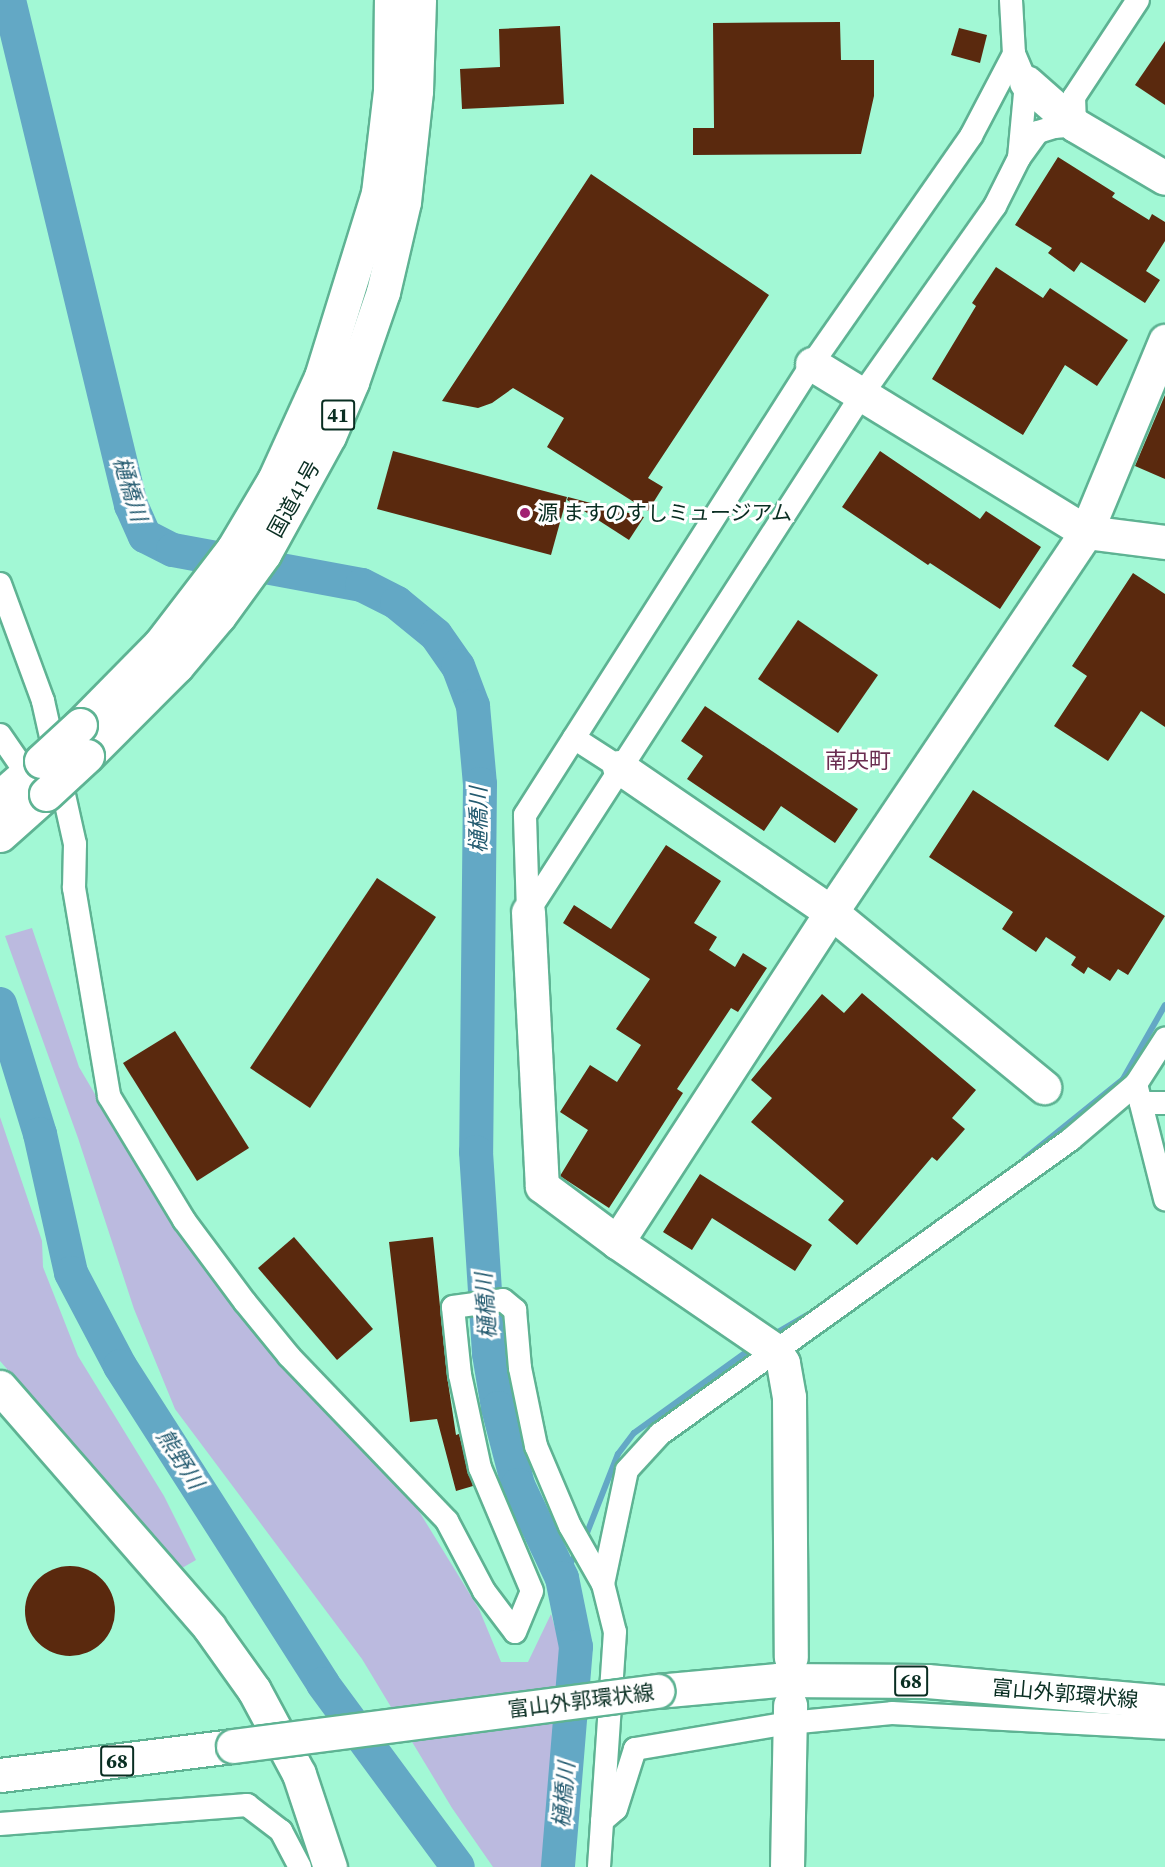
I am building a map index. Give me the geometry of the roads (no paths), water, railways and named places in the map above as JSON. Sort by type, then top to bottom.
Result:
[{"type":"main road","name":"国道41号","points":[[84,741],[233,549],[274,480],[321,377],[378,193],[390,91],[391,0]]},
{"type":"main road","name":"国道41号","points":[[0,797],[38,776],[177,666],[219,616],[264,554],[329,436],[352,382],[383,292],[404,202],[416,91],[419,0]]},
{"type":"main road","points":[[1020,68],[1075,125],[1165,178]]},
{"type":"main road","points":[[617,1242],[831,912],[1086,532],[1165,341]]},
{"type":"main road","points":[[812,364],[1086,532],[1165,543]]},
{"type":"main road","points":[[620,767],[831,912],[1044,1087]]},
{"type":"main road","name":"国道41号","points":[[0,835],[38,776]]},
{"type":"main road","points":[[528,912],[542,1186],[617,1242],[775,1350],[783,1363],[789,1396],[791,1657]]},
{"type":"main road","points":[[0,1387],[209,1626],[254,1690],[299,1774],[330,1867]]},
{"type":"main road","name":"富山外郭環状線","points":[[0,1776],[657,1691],[778,1680],[927,1681],[1165,1702]]},
{"type":"main road","points":[[787,1867],[790,1714]]},
{"type":"street","points":[[1011,0],[1020,68],[1019,158]]},
{"type":"street","points":[[528,912],[861,396],[995,207],[1019,158],[1038,132],[1054,127],[1075,125],[1074,98],[1138,0]]},
{"type":"street","points":[[528,912],[525,815],[812,364],[970,136],[1020,68]]},
{"type":"street","points":[[0,584],[43,701],[75,844],[74,888],[109,1096],[184,1220],[245,1302],[289,1356],[447,1521],[484,1591],[515,1632],[532,1591],[480,1468],[460,1375],[453,1307],[503,1300],[515,1310],[520,1368],[536,1446],[570,1526],[603,1584],[615,1632],[599,1867]]},
{"type":"street","points":[[0,735],[38,776]]},
{"type":"street","points":[[574,738],[620,767]]},
{"type":"street","points":[[603,1584],[627,1470],[660,1434],[1070,1140],[1138,1094],[1165,1039]]},
{"type":"street","points":[[1138,1094],[1165,1103]]},
{"type":"street","points":[[1138,1094],[1165,1199]]},
{"type":"street","points":[[602,1821],[616,1809],[635,1749],[790,1714],[892,1713],[1165,1728]]},
{"type":"street","points":[[0,1824],[247,1805],[282,1831],[300,1867]]},
{"type":"waterway","name":"樋橋川","points":[[9,0],[131,505],[145,536],[173,550],[362,585],[397,603],[436,635],[458,666],[473,706],[480,784],[476,1152],[489,1354],[498,1408],[518,1485],[562,1578],[576,1647],[558,1867]]},
{"type":"waterway","name":"熊野川","points":[[0,1004],[40,1134],[71,1273],[120,1366],[323,1684],[458,1867]]},
{"type":"waterway","points":[[1024,1159],[1123,1079],[1165,1005]]},
{"type":"waterway","points":[[771,1336],[809,1314]]},
{"type":"waterway","points":[[585,1538],[618,1454],[634,1433],[752,1348]]},
{"type":"waterway","points":[[562,1578],[578,1550]]},
{"type":"place","name":"源 ますのすしミュージアム","points":[[525,513]]},
{"type":"district","name":"南央町","points":[[858,761]]}]
